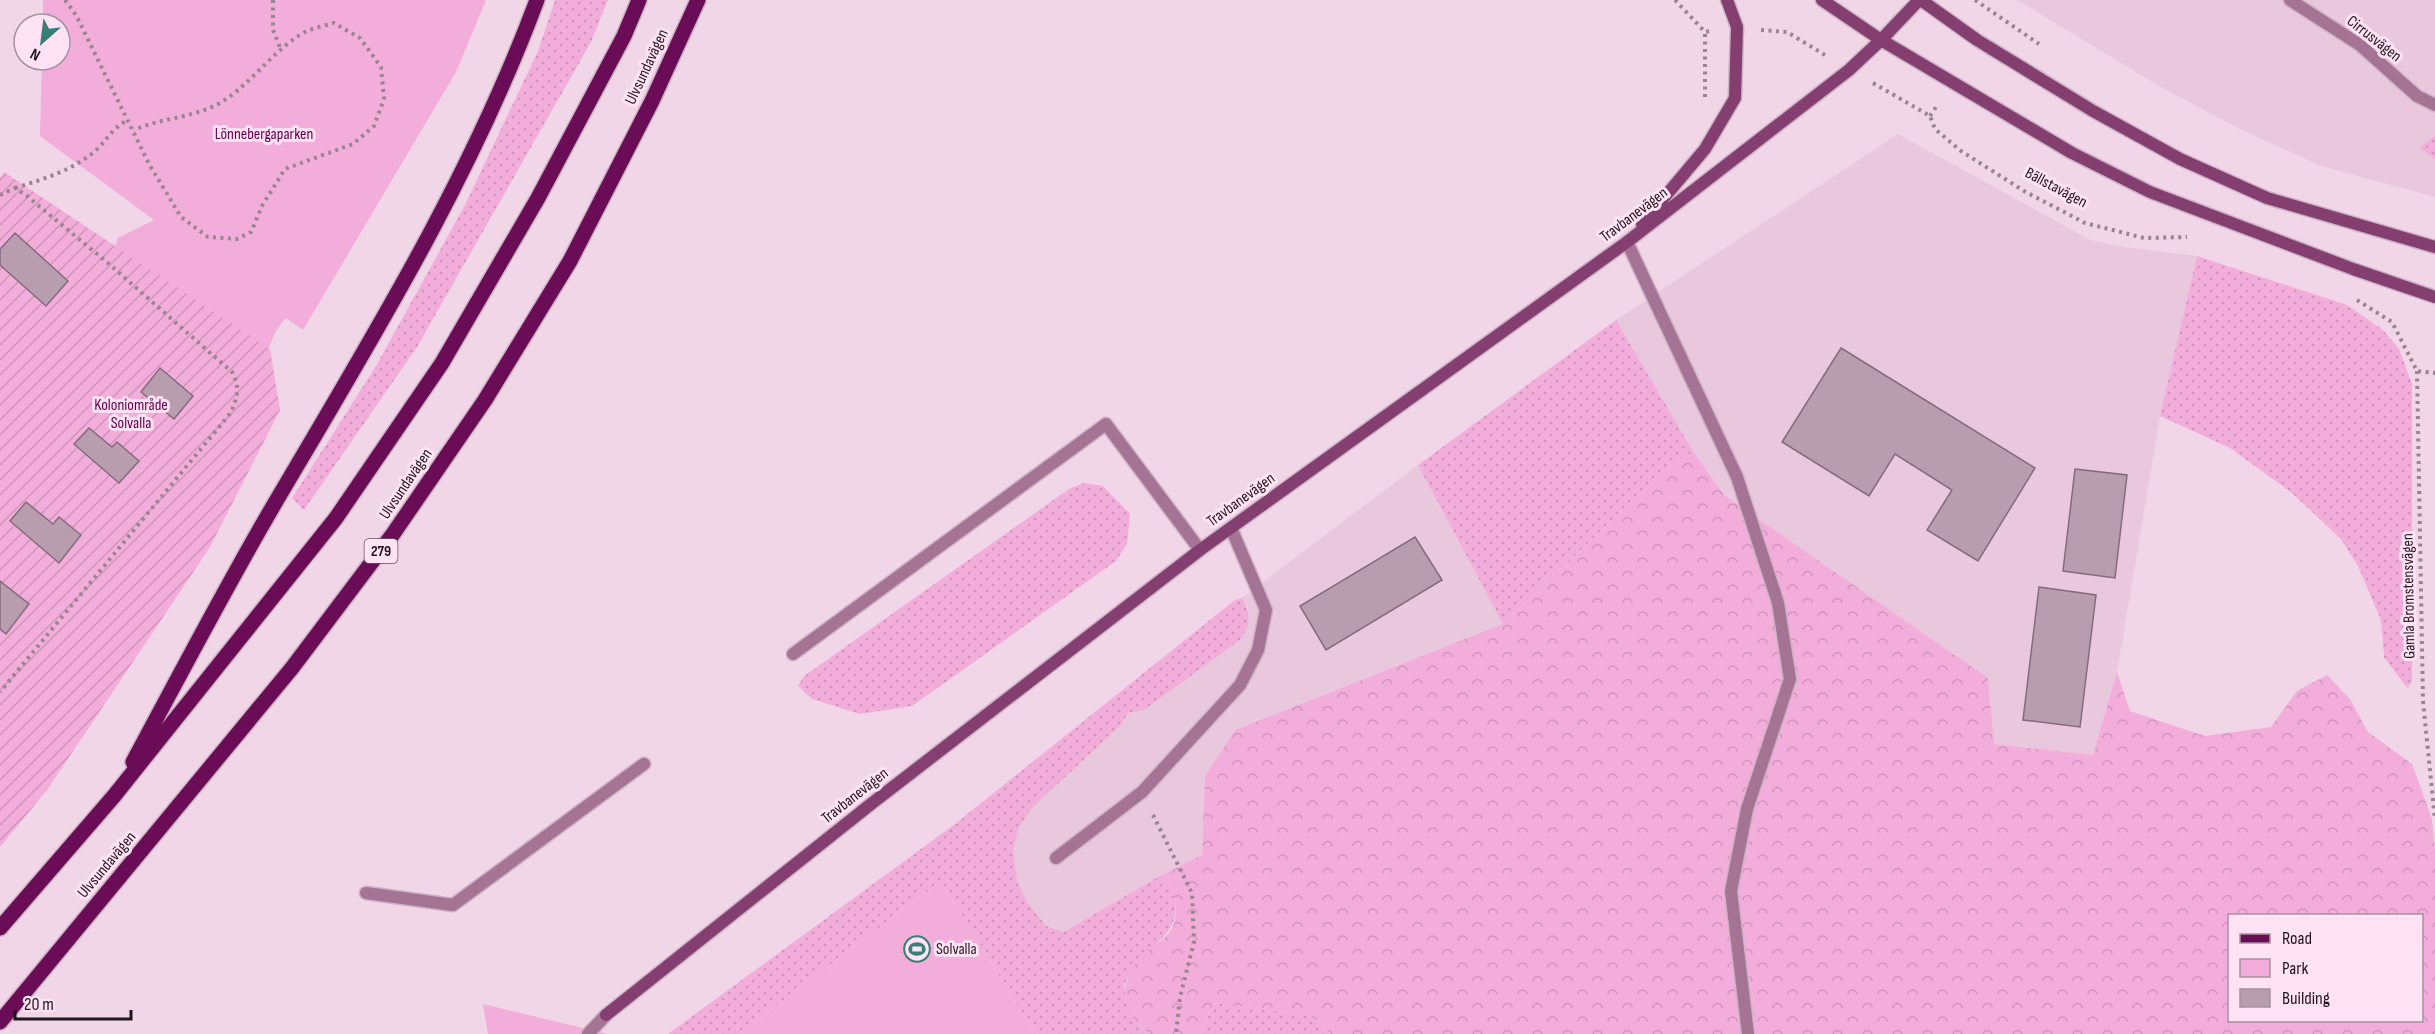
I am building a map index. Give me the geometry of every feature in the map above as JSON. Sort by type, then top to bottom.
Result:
[{"type":"main road","points":[[114,796],[273,506],[376,331],[432,230],[492,110],[537,0]]},
{"type":"main road","points":[[0,927],[114,796],[336,518],[442,363],[538,198],[624,36],[639,0]]},
{"type":"main road","name":"Ulvsundavägen","points":[[0,1023],[292,668],[400,525],[484,400],[570,261],[652,100],[698,0]]},
{"type":"street","points":[[1727,0],[1737,30],[1735,98],[1705,149],[1627,242],[1737,477],[1780,614],[1790,679],[1747,809],[1731,891],[1748,1034]]},
{"type":"street","points":[[1822,0],[1881,40],[2072,153],[2150,192],[2299,249],[2435,297]]},
{"type":"street","points":[[1920,0],[1977,40],[2093,111],[2180,159],[2267,198],[2435,247]]},
{"type":"street","name":"Travbanevägen","points":[[588,1034],[606,1015],[871,804],[1200,550],[1627,242],[1849,70],[1920,0]]},
{"type":"street","name":"Cirrusvägen","points":[[2290,0],[2360,45],[2417,96],[2435,105]]},
{"type":"street","points":[[793,654],[1106,424],[1200,550]]},
{"type":"street","points":[[1056,858],[1142,792],[1239,685],[1258,650],[1266,610],[1231,528]]},
{"type":"street","points":[[366,893],[453,905],[644,764]]},
{"type":"path","points":[[65,0],[76,15],[149,164],[181,217],[208,237],[237,239],[251,232],[262,206],[285,169],[353,144],[374,126],[384,99],[381,67],[360,38],[334,23],[304,32],[248,81],[217,104],[178,117],[146,124],[134,130]]},
{"type":"path","points":[[273,0],[273,30],[281,50]]},
{"type":"path","points":[[1675,0],[1705,32],[1705,102]]},
{"type":"path","points":[[1975,0],[2042,46]]},
{"type":"path","name":"Bällstavägen","points":[[1705,32],[1737,30],[1787,32],[1930,116],[1935,129],[1961,151],[2024,191],[2085,223],[2144,238],[2184,236],[2194,240]]},
{"type":"path","points":[[0,195],[69,169],[95,151],[121,123],[129,120]]},
{"type":"path","points":[[0,692],[229,415],[237,400],[238,383],[232,372],[109,264],[15,188]]},
{"type":"path","points":[[2355,299],[2392,322],[2417,371],[2435,373]]},
{"type":"path","name":"Gamla Bromstensvägen","points":[[2417,371],[2423,701],[2435,820]]},
{"type":"path","points":[[1142,792],[1192,893],[1194,942],[1180,997],[1176,1034]]},
{"type":"shaded area","points":[[2017,0],[2435,0],[2435,197],[2321,166],[2240,129],[2159,86]]},
{"type":"shaded area","points":[[1898,134],[2090,240],[2124,247],[2197,256],[2160,416],[2117,672],[2093,755],[1994,744],[1988,678],[1724,495],[1693,451],[1616,320]]},
{"type":"shaded area","points":[[1418,465],[1503,624],[1235,730],[1205,776],[1202,855],[1156,878],[1065,932],[1046,926],[1027,902],[1017,880],[1013,850],[1019,827],[1032,808],[1121,725],[1128,713],[1144,710],[1249,609],[1242,598]]},
{"type":"green space","name":"Lönnebergaparken","points":[[43,0],[486,0],[456,72],[303,330],[286,318],[277,329],[256,375],[109,264],[118,238],[154,220],[40,136],[42,72],[72,72],[72,12],[43,12]]},
{"type":"green space","points":[[555,0],[608,0],[591,42],[417,347],[304,510],[292,498],[376,366],[465,205],[538,51]]},
{"type":"green space","points":[[2435,136],[2435,159],[2420,148]]},
{"type":"green space","name":"Koloniområde Solvalla","points":[[4,172],[270,349],[280,410],[210,547],[47,790],[0,847],[0,178]]},
{"type":"green space","points":[[2197,256],[2347,305],[2383,330],[2399,349],[2412,384],[2412,682],[2407,688],[2384,657],[2381,620],[2358,566],[2341,539],[2292,493],[2230,448],[2160,416]]},
{"type":"green space","points":[[1616,320],[1693,451],[1663,472],[1503,624],[1418,465]]},
{"type":"green space","points":[[1693,451],[1724,495],[1988,678],[1994,744],[2093,755],[2117,672],[2130,711],[2205,736],[2271,727],[2297,691],[2327,675],[2350,699],[2368,732],[2412,764],[2432,819],[2435,850],[2435,1034],[1330,1034],[1322,1023],[1308,1015],[1214,1003],[1201,1034],[1149,1034],[1139,1024],[1127,1004],[1126,983],[1137,962],[1165,937],[1173,926],[1176,909],[1172,891],[1168,881],[1156,878],[1202,855],[1205,776],[1235,730],[1503,624],[1663,472]]},
{"type":"green space","points":[[1084,483],[1103,486],[1130,514],[1127,544],[1116,561],[912,706],[860,714],[812,699],[798,686],[804,676],[1069,489]]},
{"type":"green space","points":[[1242,598],[1249,619],[1247,629],[1241,639],[1144,710],[1128,713],[1121,725],[1032,808],[1019,827],[1013,850],[1017,880],[1027,902],[1046,926],[1064,932],[1156,878],[1168,881],[1175,901],[1175,916],[1170,928],[1141,958],[1124,986],[1140,1026],[1149,1034],[1038,1034],[1029,1024],[941,881],[741,1034],[668,1034],[955,824],[1235,600]]},
{"type":"green space","name":"Solvalla","points":[[941,881],[1029,1024],[1038,1034],[741,1034],[761,1017]]},
{"type":"green space","points":[[1214,1003],[1308,1015],[1322,1023],[1330,1034],[1201,1034]]},
{"type":"green space","points":[[483,1004],[608,1034],[488,1034]]},
{"type":"building","points":[[15,233],[68,281],[46,306],[0,265],[0,249]]},
{"type":"building","points":[[1841,348],[2035,468],[1978,561],[1927,530],[1952,490],[1895,454],[1869,496],[1782,442]]},
{"type":"building","points":[[160,368],[193,396],[174,419],[141,392]]},
{"type":"building","points":[[89,428],[112,447],[117,442],[139,461],[119,483],[74,444]]},
{"type":"building","points":[[2075,469],[2127,475],[2115,578],[2063,571]]},
{"type":"building","points":[[26,502],[53,524],[59,517],[81,535],[59,563],[10,521]]},
{"type":"building","points":[[1415,537],[1442,580],[1326,650],[1300,606]]},
{"type":"building","points":[[0,581],[29,604],[6,634],[0,629]]},
{"type":"building","points":[[2039,587],[2096,595],[2080,727],[2023,720]]},
{"type":"place","name":"Solvalla","points":[[917,949]]}]
